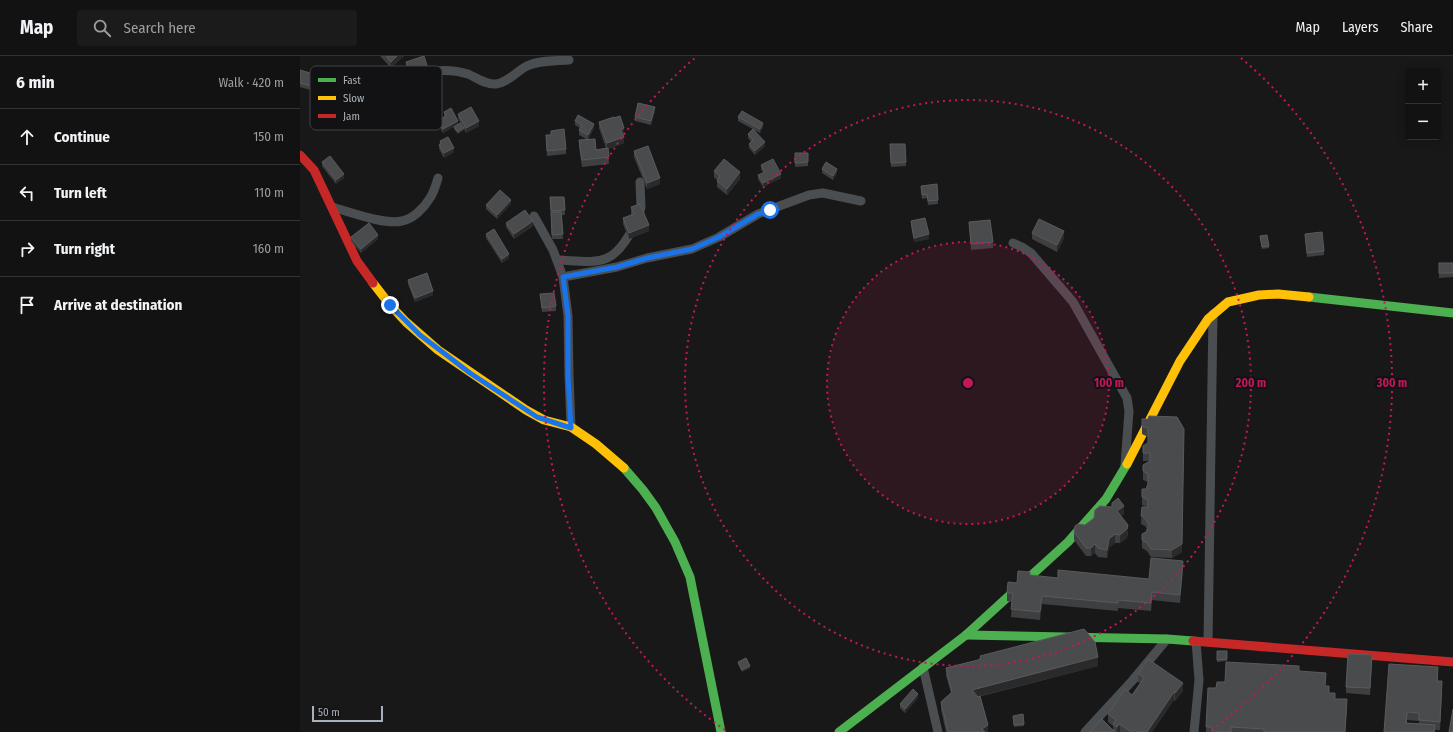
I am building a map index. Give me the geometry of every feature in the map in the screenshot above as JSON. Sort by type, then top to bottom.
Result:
[{"type":"street","points":[[442,70],[466,74],[485,82],[497,84],[502,83],[529,65],[550,61],[569,60]]},
{"type":"street","points":[[300,82],[310,81]]},
{"type":"street","points":[[300,155],[314,170],[352,252],[364,273],[390,305],[420,335],[464,368],[526,410],[544,420],[571,428],[601,448],[630,474],[656,508],[675,542],[690,578],[721,732]]},
{"type":"street","points":[[332,207],[379,220],[391,222],[404,221],[424,207],[430,199],[438,178]]},
{"type":"street","points":[[558,260],[599,261],[609,258],[616,253],[628,238],[638,216],[640,207],[640,182]]},
{"type":"street","points":[[563,277],[617,267],[647,258],[692,249],[719,237],[758,214],[809,194],[823,193],[861,201]]},
{"type":"street","points":[[534,216],[558,260],[563,277],[568,316],[568,375],[571,428]]},
{"type":"street","points":[[1013,243],[1022,246],[1031,252],[1073,302],[1127,398],[1129,411],[1124,468]]},
{"type":"street","points":[[839,732],[966,635],[1068,542],[1106,499],[1124,468],[1180,361],[1208,319],[1228,302],[1259,295],[1278,294],[1453,313]]},
{"type":"street","points":[[1208,642],[1213,314]]},
{"type":"street","points":[[966,635],[1167,639],[1453,662]]},
{"type":"street","points":[[1084,732],[1132,681],[1167,639]]},
{"type":"street","points":[[1187,732],[1194,729],[1199,680],[1196,641]]},
{"type":"street","points":[[923,667],[938,732]]},
{"type":"building","points":[[386,56],[397,56],[391,62]]},
{"type":"building","points":[[424,56],[427,66],[407,66],[406,62]]},
{"type":"building","points":[[300,70],[310,73],[310,86],[300,83]]},
{"type":"building","points":[[638,103],[655,107],[651,121],[635,117]]},
{"type":"building","points":[[471,107],[479,121],[466,128],[458,114]]},
{"type":"building","points":[[451,108],[458,121],[443,129],[442,118],[446,116],[444,112]]},
{"type":"building","points":[[742,111],[763,123],[760,129],[738,117]]},
{"type":"building","points":[[578,115],[594,124],[588,135],[579,130],[582,125],[575,121]]},
{"type":"building","points":[[620,116],[624,128],[621,130],[624,137],[607,143],[599,122]]},
{"type":"building","points":[[460,123],[464,128],[458,132],[454,127]]},
{"type":"building","points":[[564,129],[566,149],[547,151],[546,135],[551,135],[551,131]]},
{"type":"building","points":[[753,129],[765,142],[755,151],[749,144],[753,140],[748,134]]},
{"type":"building","points":[[448,137],[454,148],[444,153],[439,145],[441,144],[440,141]]},
{"type":"building","points":[[595,139],[596,150],[608,148],[609,157],[582,160],[579,140]]},
{"type":"building","points":[[890,144],[905,144],[906,162],[891,163]]},
{"type":"building","points":[[648,146],[660,178],[647,183],[634,151]]},
{"type":"building","points":[[795,153],[808,153],[808,162],[795,163]]},
{"type":"building","points":[[330,156],[344,174],[336,180],[322,162]]},
{"type":"building","points":[[724,159],[740,172],[727,189],[717,181],[720,176],[714,171]]},
{"type":"building","points":[[773,159],[781,174],[763,183],[758,175],[765,172],[761,165]]},
{"type":"building","points":[[826,162],[837,169],[833,176],[822,169]]},
{"type":"building","points":[[937,184],[938,200],[928,201],[927,194],[922,195],[921,186]]},
{"type":"building","points":[[500,190],[511,200],[497,215],[486,205]]},
{"type":"building","points":[[550,197],[564,197],[565,210],[551,211]]},
{"type":"building","points":[[640,204],[649,225],[629,233],[623,218],[634,214],[631,207]]},
{"type":"building","points":[[525,210],[533,221],[514,234],[506,223]]},
{"type":"building","points":[[551,212],[561,212],[563,234],[552,235]]},
{"type":"building","points":[[925,218],[929,234],[914,238],[911,221]]},
{"type":"building","points":[[1039,219],[1064,231],[1057,245],[1032,233]]},
{"type":"building","points":[[990,220],[993,242],[971,244],[969,222]]},
{"type":"building","points":[[369,223],[378,235],[361,249],[351,237]]},
{"type":"building","points":[[494,229],[509,254],[502,259],[486,234]]},
{"type":"building","points":[[1322,232],[1324,251],[1307,253],[1305,234]]},
{"type":"building","points":[[1267,235],[1269,246],[1262,247],[1260,236]]},
{"type":"building","points":[[1439,263],[1453,263],[1453,273],[1439,273]]},
{"type":"building","points":[[427,273],[433,291],[415,298],[408,280]]},
{"type":"building","points":[[554,293],[556,306],[542,308],[540,294]]},
{"type":"building","points":[[1149,416],[1177,417],[1184,429],[1182,544],[1172,550],[1151,549],[1147,543],[1142,540],[1142,534],[1146,532],[1149,525],[1145,518],[1141,516],[1142,507],[1148,507],[1148,500],[1142,497],[1142,489],[1146,489],[1148,484],[1148,474],[1143,471],[1143,465],[1150,461],[1150,453],[1143,453],[1143,446],[1148,443],[1148,428],[1142,426],[1142,419],[1148,419]]},
{"type":"building","points":[[1118,498],[1124,506],[1117,511],[1128,525],[1127,529],[1120,535],[1115,534],[1109,539],[1107,550],[1098,548],[1095,544],[1091,548],[1086,548],[1074,532],[1075,526],[1078,524],[1085,525],[1094,518],[1095,510],[1100,506],[1112,507],[1112,503]]},
{"type":"building","points":[[1151,558],[1183,561],[1180,595],[1152,592],[1151,603],[1118,600],[1118,603],[1042,596],[1040,612],[1011,609],[1013,593],[1007,593],[1008,582],[1017,583],[1018,571],[1030,572],[1030,575],[1058,578],[1058,570],[1149,579]]},
{"type":"building","points":[[1084,629],[1095,642],[1098,657],[972,690],[978,697],[980,696],[988,725],[982,729],[985,732],[948,732],[941,702],[952,692],[946,668],[978,660],[981,658],[980,656]]},
{"type":"building","points":[[1217,651],[1227,651],[1227,659],[1217,660]]},
{"type":"building","points":[[1348,654],[1372,655],[1370,688],[1346,687]]},
{"type":"building","points":[[746,658],[750,666],[742,670],[738,662]]},
{"type":"building","points":[[1148,659],[1183,683],[1175,693],[1174,692],[1147,732],[1138,732],[1135,730],[1131,732],[1120,724],[1117,727],[1113,724],[1116,720],[1108,714],[1125,689],[1132,695],[1144,678],[1138,674]]},
{"type":"building","points":[[1226,662],[1299,666],[1299,671],[1326,673],[1325,686],[1329,686],[1329,693],[1335,693],[1335,699],[1347,699],[1345,732],[1264,732],[1264,729],[1231,727],[1231,732],[1212,732],[1212,727],[1206,727],[1208,688],[1216,688],[1217,682],[1225,682]]},
{"type":"building","points":[[1389,664],[1438,667],[1437,681],[1442,681],[1440,722],[1419,720],[1419,713],[1407,712],[1406,723],[1435,725],[1434,732],[1384,732]]},
{"type":"building","points":[[913,689],[918,694],[905,709],[900,704]]},
{"type":"building","points":[[1453,709],[1453,732],[1449,732]]},
{"type":"building","points":[[1023,714],[1024,724],[1014,725],[1013,716]]},
{"type":"building","points":[[1102,719],[1115,732],[1090,732]]},
{"type":"traffic: fast","points":[[1309,297],[1453,313]]},
{"type":"traffic: fast","points":[[839,732],[966,635],[1068,542],[1106,499],[1127,464]]},
{"type":"traffic: fast","points":[[624,468],[656,508],[675,542],[690,577],[721,732]]},
{"type":"traffic: fast","points":[[966,635],[1167,639],[1193,641]]},
{"type":"traffic: slow","points":[[373,283],[390,305],[406,322],[438,350],[526,410],[544,420],[571,427],[596,444],[624,468]]},
{"type":"traffic: slow","points":[[1127,464],[1180,361],[1208,319],[1228,302],[1259,295],[1278,294],[1309,297]]},
{"type":"traffic: jam","points":[[300,155],[314,170],[357,261],[373,283]]},
{"type":"traffic: jam","points":[[1193,641],[1453,662]]},
{"type":"route","points":[[390,305],[420,335],[470,373],[537,417],[566,425],[571,428],[568,375],[568,316],[563,277],[596,272],[647,258],[692,249],[719,237],[758,214],[770,210]]}]
